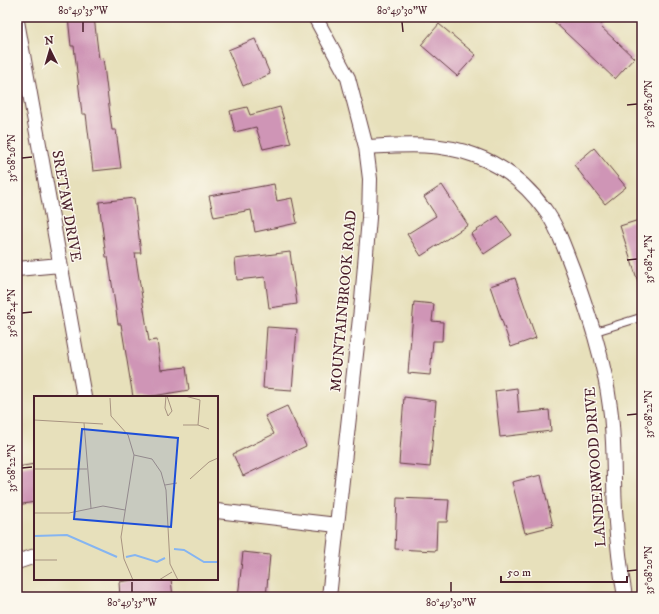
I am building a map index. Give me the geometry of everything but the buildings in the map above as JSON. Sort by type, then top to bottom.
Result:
[{"type":"street","name":"MOUNTAINBROOK ROAD","points":[[315,17],[348,78],[366,147],[370,179],[369,218],[361,308],[329,597]]},
{"type":"street","name":"SRETAW DRIVE","points":[[17,21],[84,396]]},
{"type":"street","name":"LANDERWOOD DRIVE","points":[[366,147],[421,145],[447,147],[489,161],[511,174],[530,192],[552,221],[564,245],[591,318],[603,365],[613,435],[615,509],[620,567],[625,597]]},
{"type":"street","points":[[17,269],[60,265]]},
{"type":"street","points":[[218,511],[336,525]]},
{"type":"street","points":[[17,562],[34,556]]},
{"type":"lane","points":[[594,332],[642,316]]}]
